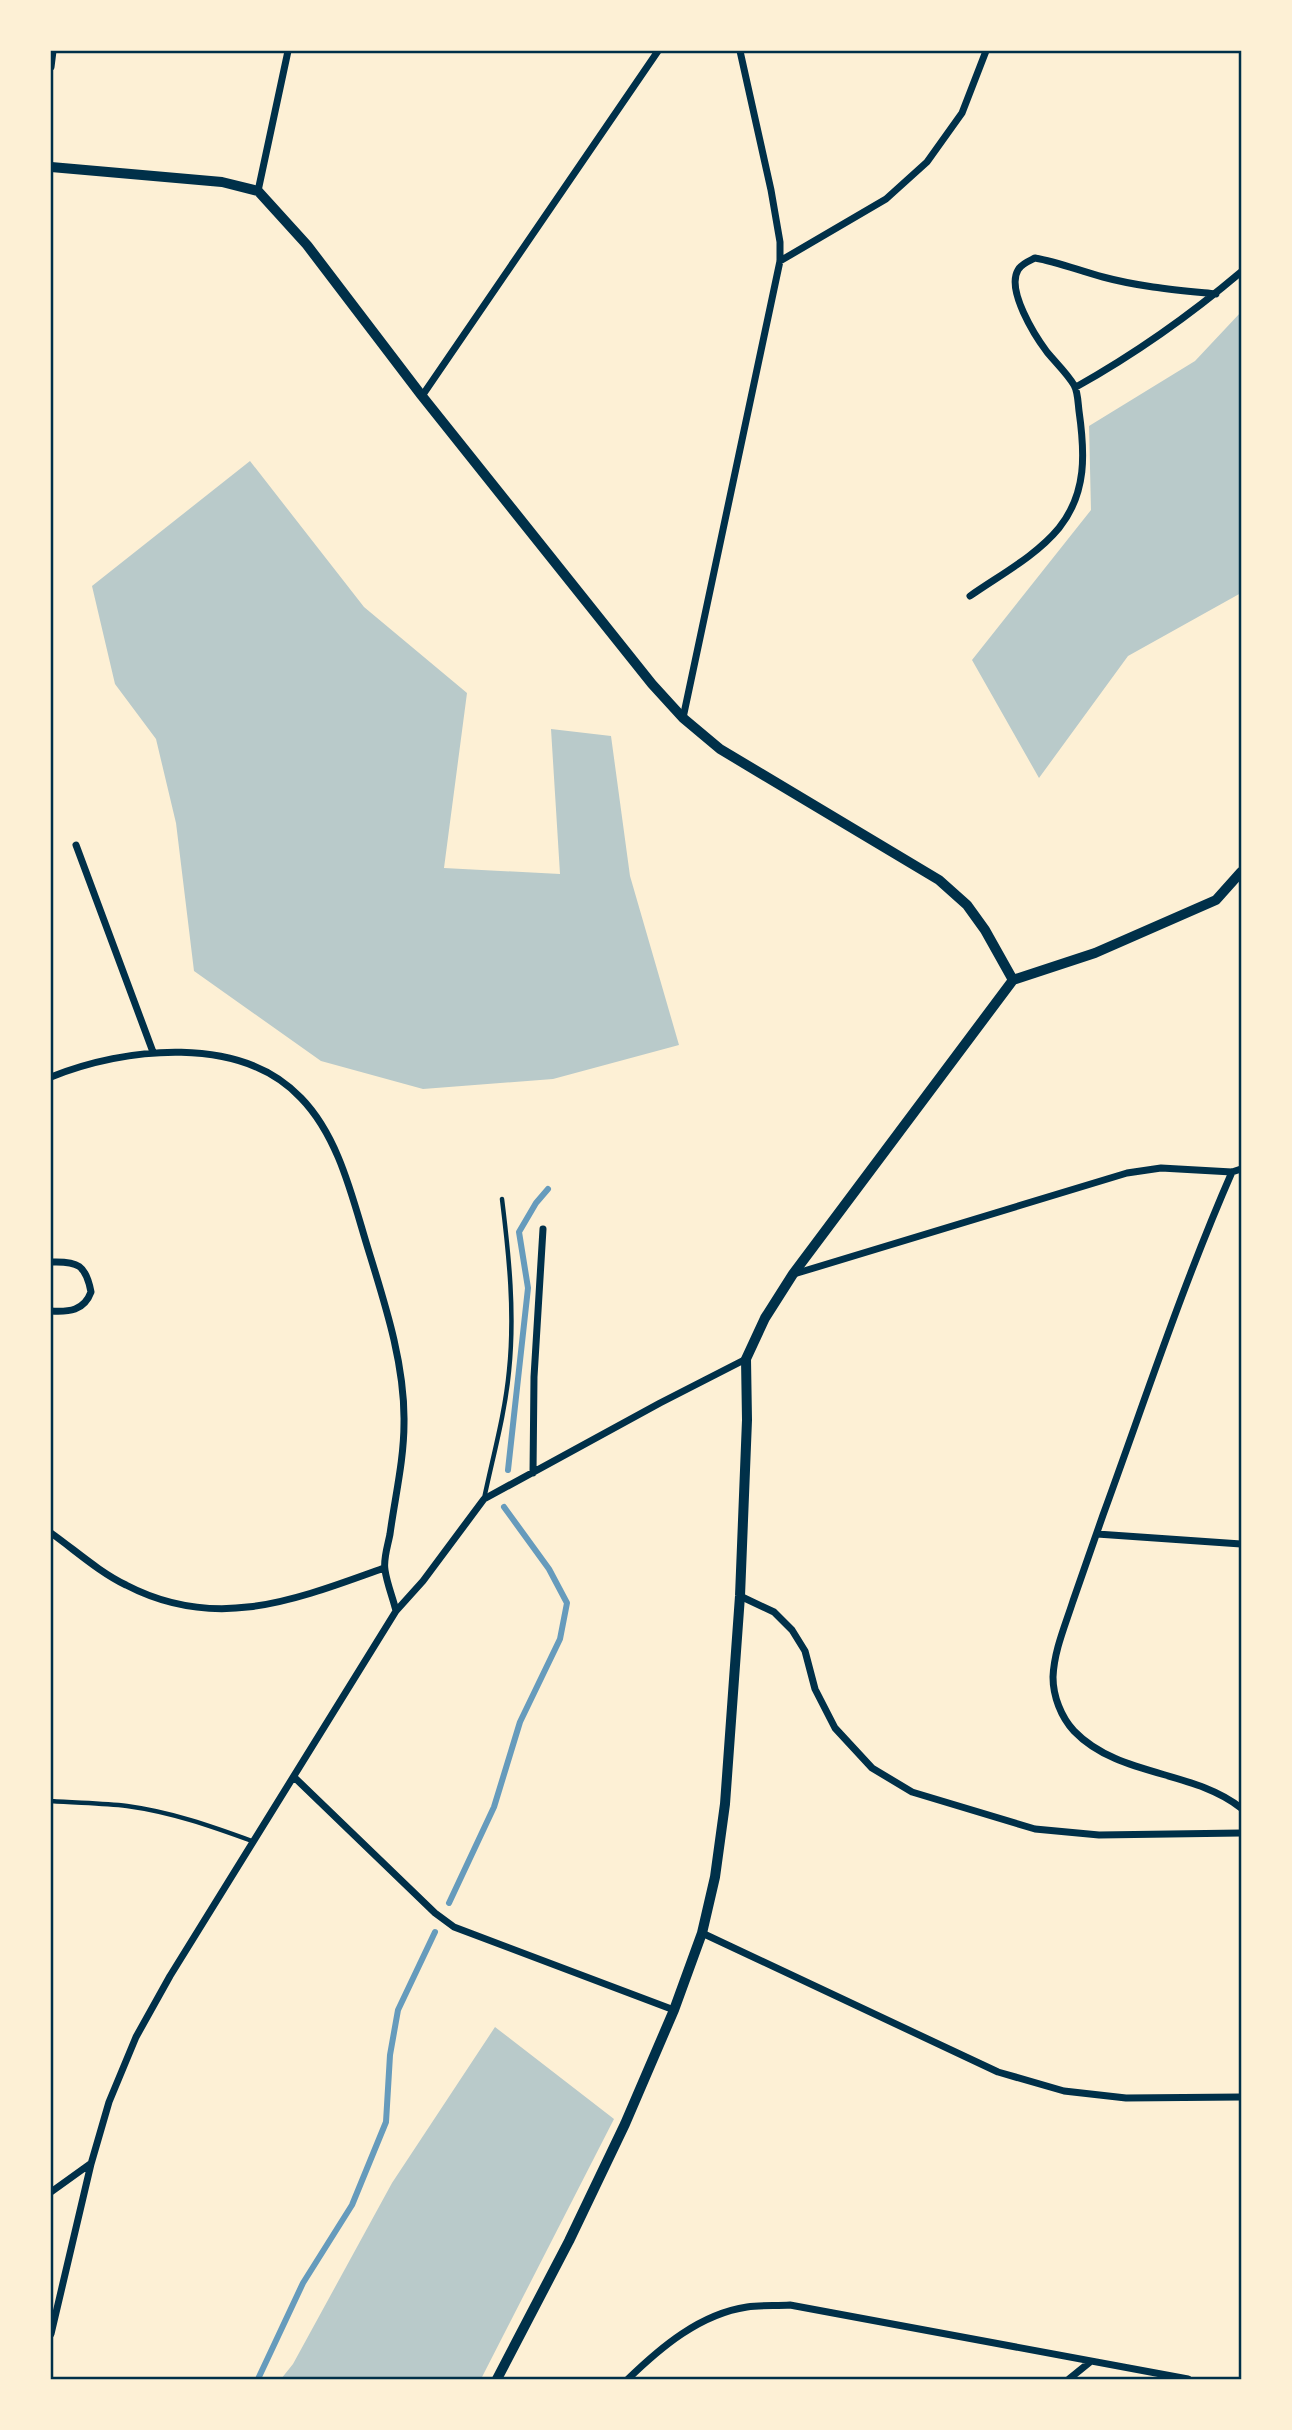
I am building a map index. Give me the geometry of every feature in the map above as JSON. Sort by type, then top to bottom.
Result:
[{"type":"street","points":[[51,67],[53,51]]},
{"type":"street","points":[[258,191],[288,51]]},
{"type":"street","points":[[422,396],[658,51]]},
{"type":"street","points":[[683,718],[780,261],[780,242],[771,190],[740,51]]},
{"type":"street","points":[[780,261],[886,199],[927,162],[962,113],[986,51]]},
{"type":"street","points":[[51,167],[222,182],[258,191],[307,245],[422,396],[652,684],[683,718],[720,749],[939,880],[967,905],[1013,979]]},
{"type":"street","points":[[970,596],[1041,546],[1059,527],[1076,499],[1084,450],[1076,387],[1045,349],[1024,314],[1016,293],[1015,277],[1019,267],[1035,258],[1147,287],[1216,294]]},
{"type":"street","points":[[1076,387],[1123,361],[1216,294],[1241,272]]},
{"type":"street","points":[[75,845],[153,1052]]},
{"type":"street","points":[[498,2379],[625,2124],[674,2010],[702,1933],[715,1877],[725,1804],[740,1595],[747,1420],[746,1359],[765,1318],[793,1274],[1013,979],[1095,953],[1216,900],[1241,872]]},
{"type":"street","points":[[51,1077],[106,1059],[153,1052],[195,1054],[240,1061],[268,1072],[302,1098],[324,1129],[342,1167],[384,1301],[401,1379],[404,1423],[401,1462],[384,1569],[396,1611]]},
{"type":"street","points":[[793,1274],[1127,1173],[1161,1168],[1232,1172],[1241,1169]]},
{"type":"street","points":[[1232,1172],[1186,1281],[1057,1647],[1053,1679],[1059,1708],[1073,1730],[1096,1748],[1133,1765],[1218,1793],[1241,1808]]},
{"type":"street","points":[[533,1473],[534,1377],[543,1229]]},
{"type":"street","points":[[51,1262],[76,1264],[85,1271],[91,1293],[87,1303],[77,1310],[51,1311]]},
{"type":"street","points":[[51,2334],[91,2164],[109,2102],[136,2037],[170,1976],[396,1611],[423,1581],[484,1499],[746,1359]]},
{"type":"street","points":[[51,1533],[125,1585],[181,1606],[231,1610],[280,1603],[384,1569]]},
{"type":"street","points":[[1097,1534],[1241,1544]]},
{"type":"street","points":[[740,1595],[775,1612],[792,1630],[805,1651],[815,1689],[835,1728],[872,1768],[912,1793],[1035,1829],[1099,1835],[1241,1833]]},
{"type":"street","points":[[294,1777],[435,1913],[454,1927],[674,2010]]},
{"type":"street","points":[[702,1933],[998,2072],[1064,2091],[1126,2098],[1241,2097]]},
{"type":"street","points":[[51,2192],[91,2164]]},
{"type":"street","points":[[628,2379],[656,2352],[698,2323],[745,2308],[790,2305],[1188,2379]]},
{"type":"street","points":[[1069,2379],[1090,2362]]},
{"type":"lane","points":[[484,1499],[509,1371],[512,1308],[502,1199]]},
{"type":"lane","points":[[51,1801],[127,1806],[163,1813],[199,1821],[253,1842]]},
{"type":"shaded area","points":[[1241,312],[1241,593],[1128,656],[1039,778],[972,660],[1091,510],[1089,426],[1195,361]]},
{"type":"shaded area","points":[[250,461],[364,607],[467,693],[444,868],[560,874],[551,729],[611,736],[630,876],[679,1045],[553,1079],[423,1089],[321,1061],[194,971],[176,823],[156,739],[115,684],[92,586]]},
{"type":"shaded area","points":[[495,2027],[614,2119],[481,2379],[281,2379],[293,2364],[392,2183]]},
{"type":"waterway","points":[[508,1470],[528,1288],[519,1232],[536,1203],[548,1189]]},
{"type":"waterway","points":[[449,1903],[494,1807],[520,1722],[560,1639],[567,1603],[549,1569],[504,1507]]},
{"type":"waterway","points":[[258,2379],[303,2283],[352,2205],[386,2122],[390,2055],[398,2010],[435,1932]]}]
